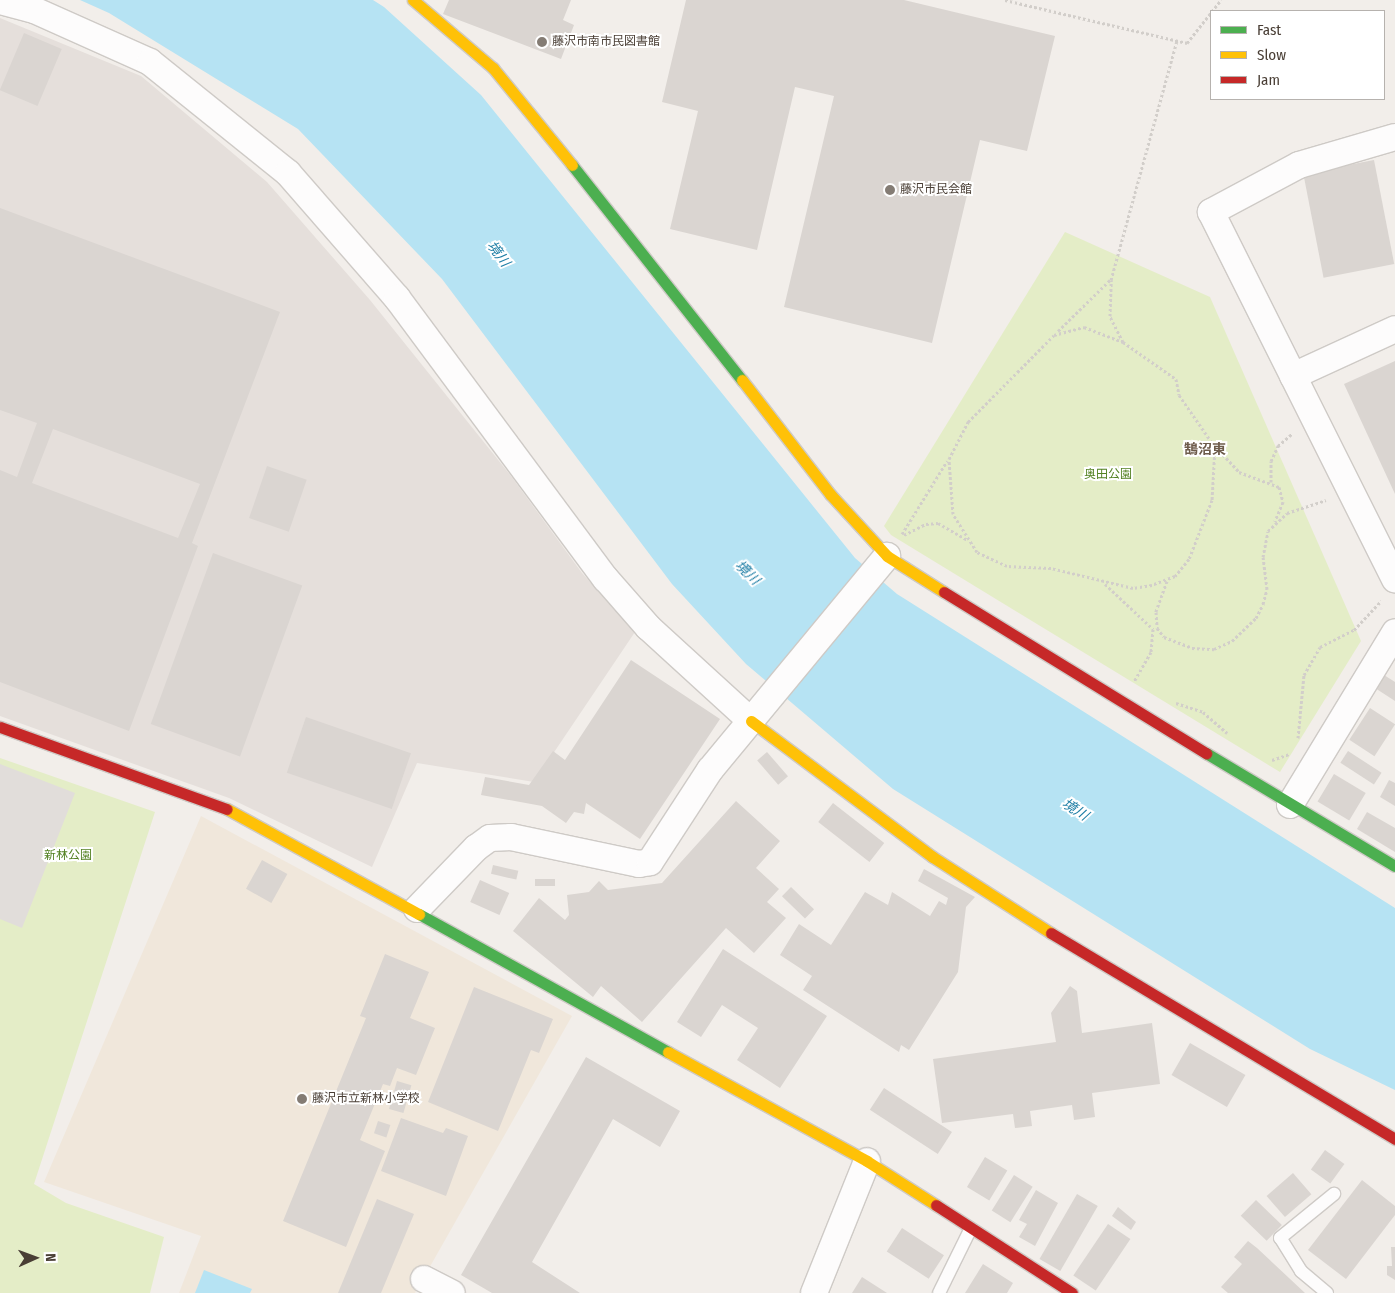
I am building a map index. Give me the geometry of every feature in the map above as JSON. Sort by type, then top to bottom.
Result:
[{"type":"street","points":[[413,0],[493,68],[611,212],[830,494],[887,556],[1290,805],[1395,866]]},
{"type":"street","points":[[0,1],[34,10],[150,62],[288,173],[397,298],[606,579],[648,627],[751,721],[933,858],[1017,913],[1395,1139]]},
{"type":"street","points":[[1392,586],[1352,492],[1210,212],[1299,165],[1395,137]]},
{"type":"street","points":[[1293,376],[1395,328]]},
{"type":"street","points":[[417,909],[476,848],[490,838],[511,837],[640,864],[650,862],[710,770],[887,556]]},
{"type":"street","points":[[1290,805],[1395,632]]},
{"type":"street","points":[[0,727],[229,810],[417,909],[867,1161],[970,1230],[1072,1293]]},
{"type":"street","points":[[814,1293],[867,1161]]},
{"type":"street","points":[[424,1279],[452,1293]]},
{"type":"lane","points":[[1327,1293],[1301,1271],[1280,1238],[1334,1194]]},
{"type":"lane","points":[[939,1293],[970,1230]]},
{"type":"path","points":[[1005,0],[1186,43],[1210,14]]},
{"type":"path","points":[[1214,10],[1222,0]]},
{"type":"path","points":[[1123,342],[1110,316],[1111,280],[1176,41]]},
{"type":"path","points":[[1111,280],[1054,334],[1026,366],[987,399],[956,440],[950,454],[899,539],[912,529],[938,523],[1007,566],[1058,570],[1104,584],[1133,588],[1167,580]]},
{"type":"path","points":[[1054,334],[1084,327],[1123,342],[1176,379],[1179,396],[1214,444],[1239,472],[1271,482],[1283,495],[1275,521],[1264,543],[1267,589],[1256,618],[1232,641],[1214,648],[1192,648],[1164,637],[1157,628],[1156,612],[1167,580],[1189,559],[1212,500],[1217,458],[1214,444]]},
{"type":"path","points":[[1271,482],[1270,462],[1278,446],[1313,416]]},
{"type":"path","points":[[950,454],[948,493],[954,514],[971,544]]},
{"type":"path","points":[[1275,521],[1300,507],[1352,492]]},
{"type":"path","points":[[1104,584],[1153,630],[1151,652],[1144,664]]},
{"type":"path","points":[[1262,759],[1282,759],[1294,747],[1304,675],[1320,647],[1354,630],[1392,586]]},
{"type":"path","points":[[1168,700],[1203,712],[1233,740]]},
{"type":"shaded area","points":[[0,18],[141,76],[267,182],[370,300],[511,476],[582,573],[635,632],[534,782],[417,763],[372,867],[229,798],[0,716]]},
{"type":"shaded area","points":[[0,764],[75,793],[22,928],[0,919]]},
{"type":"shaded area","name":"藤沢市立新林小学校","points":[[201,816],[572,1016],[415,1293],[179,1293],[201,1236],[44,1182]]},
{"type":"green space","name":"奥田公園","points":[[1065,232],[1210,297],[1361,641],[1280,772],[891,535],[884,526]]},
{"type":"green space","name":"新林公園","points":[[0,758],[155,812],[34,1184],[66,1203],[164,1237],[150,1293],[0,1293]]},
{"type":"water","name":"境川","points":[[80,0],[373,0],[384,7],[481,95],[855,558],[897,594],[1395,908],[1395,1090],[1310,1049],[893,789],[746,664],[672,584],[442,279],[298,129],[109,13]]},
{"type":"water","points":[[204,1270],[252,1289],[250,1293],[195,1293]]},
{"type":"building","name":"藤沢市南市民図書館","points":[[449,0],[571,0],[563,20],[574,25],[561,59],[443,14]]},
{"type":"building","name":"藤沢市民会館","points":[[686,0],[904,0],[1055,36],[1027,151],[980,140],[932,343],[784,307],[834,96],[795,87],[757,250],[670,229],[698,111],[662,102]]},
{"type":"building","points":[[24,33],[62,49],[38,106],[0,90]]},
{"type":"building","points":[[1374,160],[1394,264],[1324,278],[1303,174]]},
{"type":"building","points":[[0,208],[280,312],[192,543],[198,546],[129,731],[0,682],[0,470],[17,477],[37,423],[0,410]],"holes":[[[53,429],[200,484],[178,538],[32,483]]]},
{"type":"building","points":[[1395,361],[1395,494],[1344,384]]},
{"type":"building","points":[[267,466],[307,480],[289,532],[249,518]]},
{"type":"building","points":[[213,553],[302,585],[240,757],[151,724]]},
{"type":"building","points":[[631,660],[720,719],[640,839],[586,803],[584,814],[574,812],[566,823],[542,806],[481,795],[485,777],[529,785],[553,751],[565,760]]},
{"type":"building","points":[[1384,675],[1395,682],[1395,701],[1375,688]]},
{"type":"building","points":[[1370,708],[1395,724],[1374,756],[1349,740]]},
{"type":"building","points":[[306,717],[411,753],[392,809],[287,773]]},
{"type":"building","points":[[1348,751],[1382,773],[1374,785],[1340,763]]},
{"type":"building","points":[[767,752],[788,776],[778,785],[757,761]]},
{"type":"building","points":[[1334,774],[1366,793],[1349,820],[1318,801]]},
{"type":"building","points":[[1389,780],[1395,783],[1395,806],[1380,797]]},
{"type":"building","points":[[736,801],[780,841],[756,868],[779,889],[767,902],[786,918],[754,953],[726,928],[642,1022],[601,986],[593,997],[513,931],[539,898],[565,920],[569,915],[567,895],[589,892],[599,881],[608,890],[662,883]]},
{"type":"building","points":[[833,803],[884,843],[869,862],[818,822]]},
{"type":"building","points":[[1367,812],[1395,828],[1395,852],[1357,829]]},
{"type":"building","points":[[262,860],[287,874],[271,903],[246,889]]},
{"type":"building","points":[[493,865],[518,871],[516,880],[491,874]]},
{"type":"building","points":[[924,869],[975,897],[966,907],[958,972],[909,1050],[901,1045],[899,1052],[803,990],[812,976],[780,955],[799,924],[831,945],[865,892],[888,905],[892,892],[930,916],[939,901],[946,905],[948,898],[918,881]]},
{"type":"building","points":[[535,879],[555,879],[555,886],[535,886]]},
{"type":"building","points":[[480,880],[509,893],[499,915],[470,902]]},
{"type":"building","points":[[791,887],[814,909],[805,919],[782,896]]},
{"type":"building","points":[[723,949],[827,1016],[780,1088],[737,1060],[758,1028],[722,1005],[701,1037],[677,1022]]},
{"type":"building","points":[[385,954],[429,972],[410,1018],[435,1028],[416,1075],[397,1068],[390,1086],[383,1084],[360,1140],[385,1151],[346,1247],[283,1221],[366,1018],[360,1016]]},
{"type":"building","points":[[1070,986],[1077,991],[1082,1033],[1152,1023],[1160,1084],[1092,1093],[1095,1117],[1074,1120],[1072,1105],[1030,1111],[1032,1126],[1015,1128],[1013,1114],[942,1123],[933,1059],[1056,1042],[1051,1013]]},
{"type":"building","points":[[474,987],[553,1019],[539,1053],[531,1050],[498,1131],[428,1102]]},
{"type":"building","points":[[1190,1043],[1245,1075],[1227,1107],[1172,1075]]},
{"type":"building","points":[[586,1057],[680,1111],[660,1147],[613,1119],[532,1262],[580,1293],[492,1293],[461,1275]]},
{"type":"building","points":[[397,1081],[411,1085],[403,1113],[389,1109]]},
{"type":"building","points":[[884,1088],[952,1132],[938,1154],[870,1110]]},
{"type":"building","points":[[401,1118],[443,1133],[446,1128],[468,1136],[446,1196],[381,1171]]},
{"type":"building","points":[[378,1121],[390,1125],[386,1137],[374,1133]]},
{"type":"building","points":[[1325,1150],[1344,1164],[1330,1184],[1311,1169]]},
{"type":"building","points":[[985,1157],[1007,1170],[989,1200],[967,1187]]},
{"type":"building","points":[[1293,1173],[1311,1194],[1285,1217],[1267,1196]]},
{"type":"building","points":[[1014,1175],[1033,1187],[1010,1222],[992,1211]]},
{"type":"building","points":[[1362,1180],[1395,1206],[1395,1215],[1346,1279],[1308,1250]]},
{"type":"building","points":[[1036,1190],[1058,1203],[1035,1246],[1019,1237],[1027,1224],[1019,1220]]},
{"type":"building","points":[[1077,1194],[1098,1206],[1060,1271],[1040,1259]]},
{"type":"building","points":[[377,1199],[414,1214],[381,1293],[338,1293]]},
{"type":"building","points":[[1256,1200],[1282,1225],[1267,1241],[1241,1216]]},
{"type":"building","points":[[1118,1207],[1136,1222],[1131,1230],[1112,1216]]},
{"type":"building","points":[[1108,1224],[1130,1239],[1096,1290],[1073,1275]]},
{"type":"building","points":[[902,1228],[944,1255],[929,1279],[887,1251]]},
{"type":"building","points":[[1248,1241],[1305,1293],[1228,1293],[1221,1287],[1242,1264],[1234,1257]]},
{"type":"building","points":[[1391,1247],[1395,1247],[1395,1280],[1387,1275],[1387,1266],[1392,1266]]},
{"type":"building","points":[[983,1264],[1013,1283],[1007,1293],[965,1293]]},
{"type":"building","points":[[862,1277],[887,1293],[852,1293]]},
{"type":"traffic: fast","points":[[572,165],[742,380]]},
{"type":"traffic: fast","points":[[1206,753],[1395,866]]},
{"type":"traffic: fast","points":[[419,914],[668,1052]]},
{"type":"traffic: slow","points":[[413,0],[493,68],[572,165]]},
{"type":"traffic: slow","points":[[742,380],[830,494],[887,556],[944,592]]},
{"type":"traffic: slow","points":[[751,721],[933,857],[1051,933]]},
{"type":"traffic: slow","points":[[227,809],[419,914]]},
{"type":"traffic: slow","points":[[668,1052],[867,1161],[936,1205]]},
{"type":"traffic: jam","points":[[944,592],[1206,753]]},
{"type":"traffic: jam","points":[[0,727],[227,809]]},
{"type":"traffic: jam","points":[[1051,933],[1395,1139]]},
{"type":"traffic: jam","points":[[936,1205],[1072,1293]]},
{"type":"place","name":"藤沢市南市民図書館","points":[[542,42]]},
{"type":"place","name":"藤沢市民会館","points":[[890,190]]},
{"type":"place","name":"藤沢市立新林小学校","points":[[302,1099]]},
{"type":"district","name":"鵠沼東","points":[[1205,450]]}]
